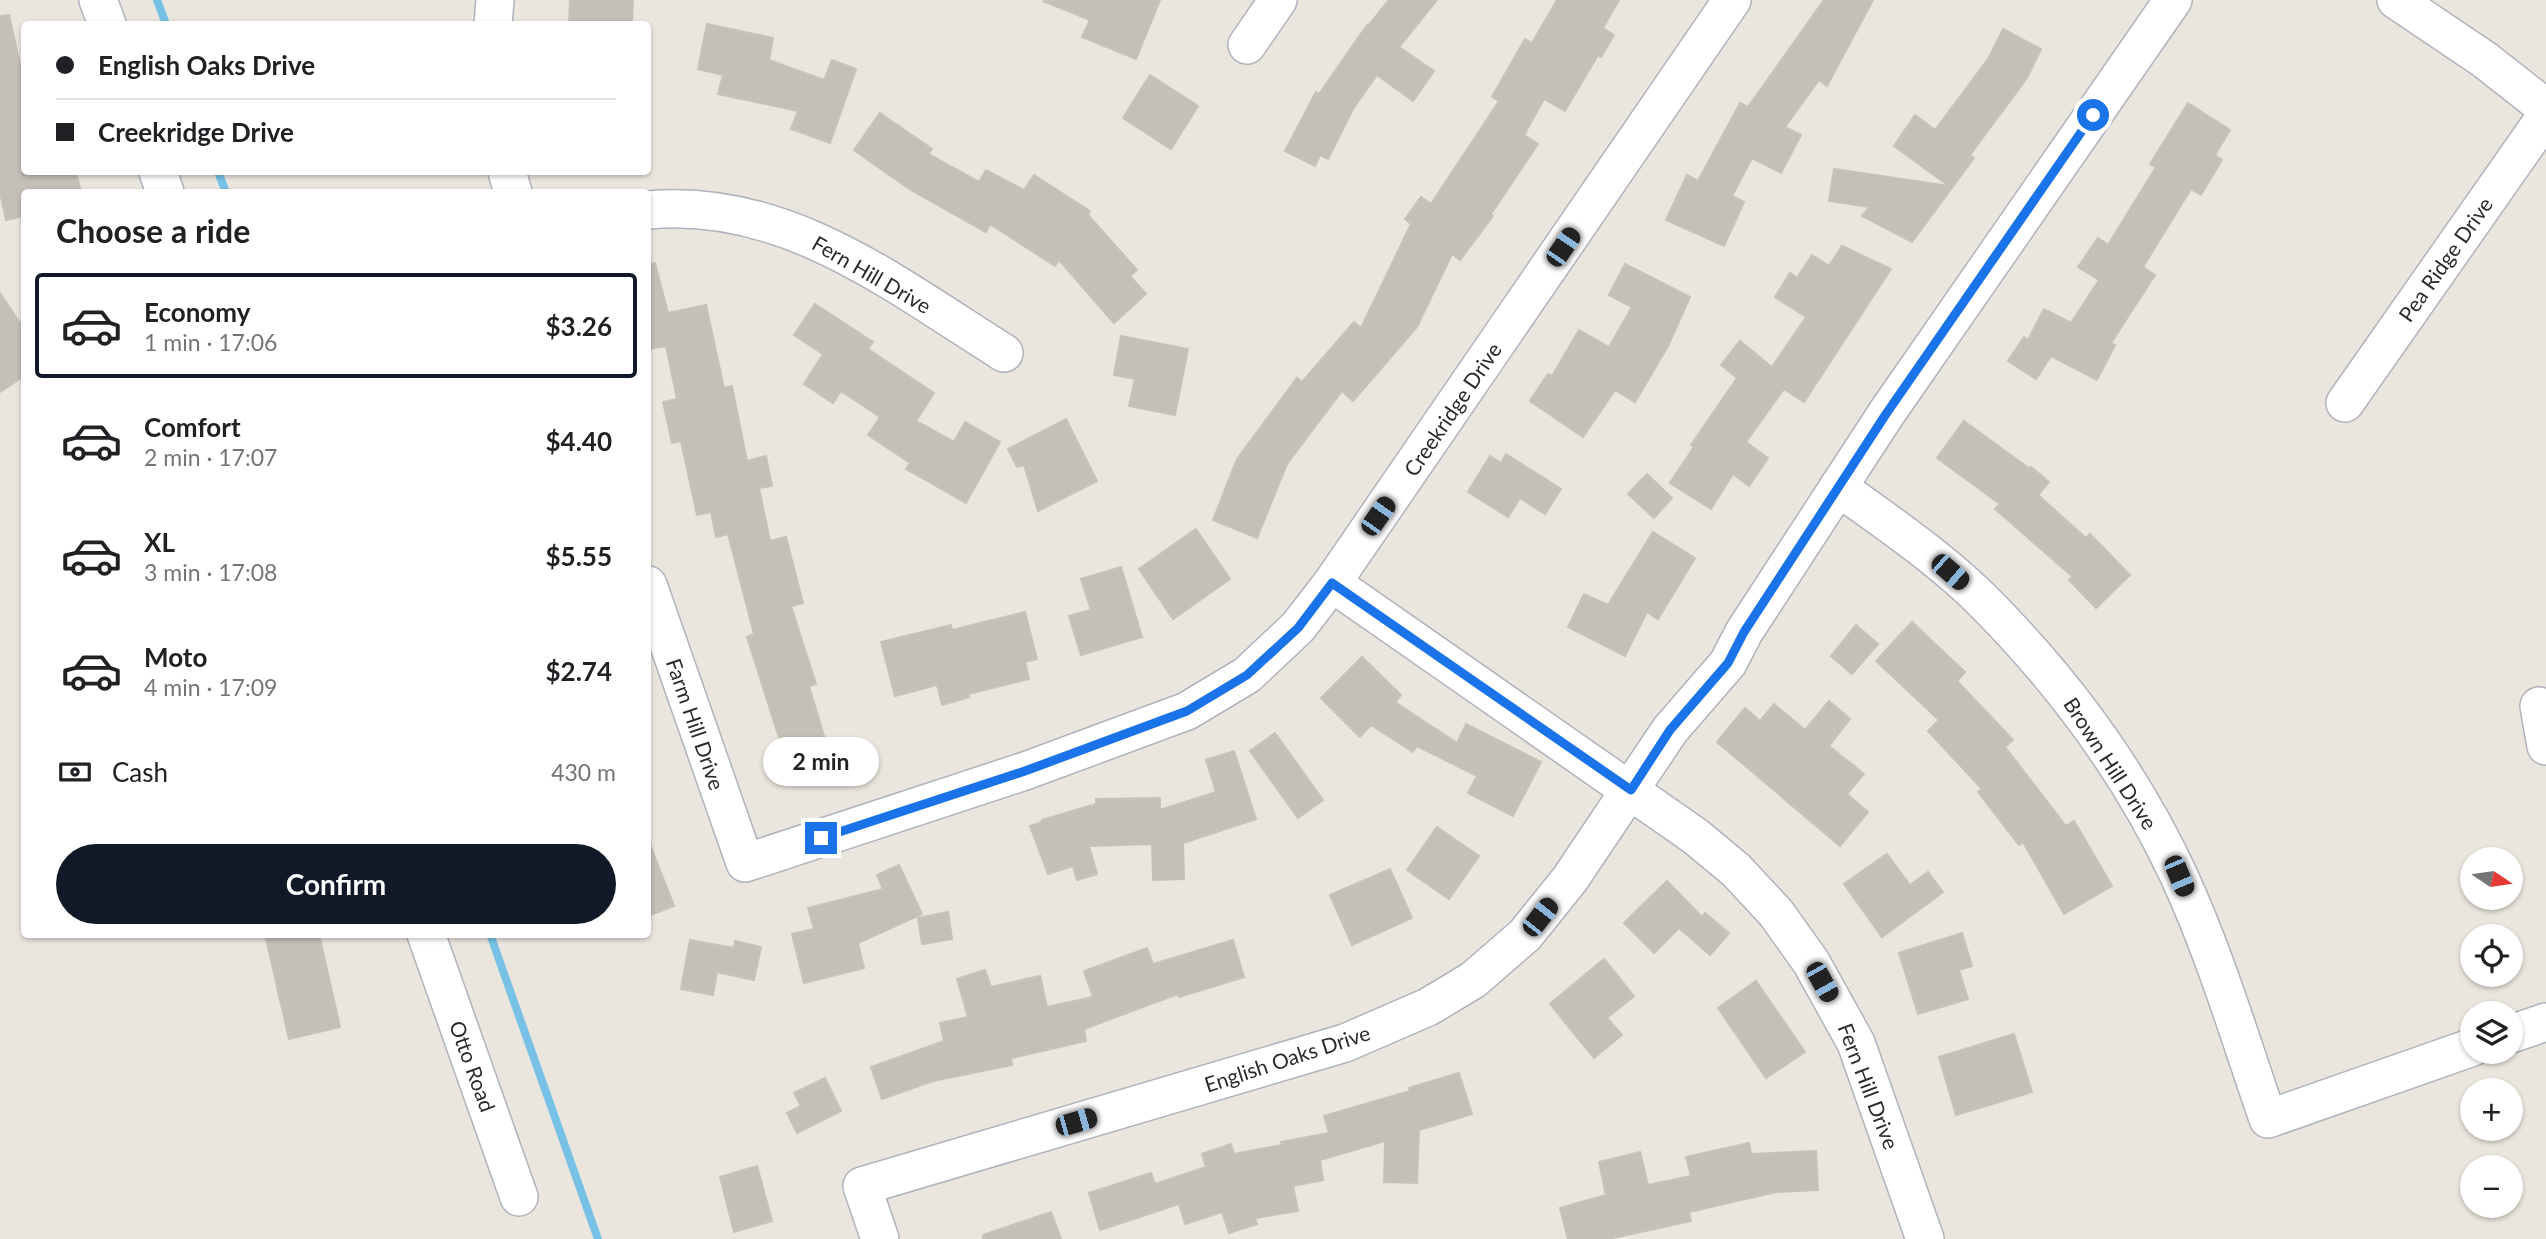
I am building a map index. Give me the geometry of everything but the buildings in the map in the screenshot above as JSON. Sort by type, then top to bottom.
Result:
[{"type":"street","points":[[98,0],[106,21]]},
{"type":"street","points":[[494,21],[495,0]]},
{"type":"street","points":[[1247,45],[1278,0]]},
{"type":"street","name":"Creekridge Drive","points":[[745,863],[1025,771],[1187,711],[1247,675],[1298,628],[1332,583],[1732,0]]},
{"type":"street","name":"English Oaks Drive","points":[[880,1239],[862,1186],[1345,1043],[1428,1007],[1473,980],[1525,935],[1570,879],[1670,730],[1728,663],[1744,632],[1886,414],[2173,0]]},
{"type":"street","points":[[2396,0],[2486,60],[2546,108]]},
{"type":"street","name":"Pea Ridge Drive","points":[[2345,403],[2546,116]]},
{"type":"street","name":"Fern Hill Drive","points":[[651,210],[667,208],[723,212],[774,224],[822,242],[1004,353]]},
{"type":"street","name":"Brown Hill Drive","points":[[1838,487],[1932,556],[1986,603],[2058,683],[2102,743],[2143,807],[2179,876],[2208,946],[2268,1119],[2460,1052]]},
{"type":"street","name":"Fern Hill Drive","points":[[1332,583],[1695,836],[1736,870],[1776,913],[1811,962],[1856,1043],[1922,1238]]},
{"type":"street","name":"Farm Hill Drive","points":[[651,594],[745,863]]},
{"type":"street","points":[[2539,706],[2546,746]]},
{"type":"street","name":"Otto Road","points":[[427,938],[519,1198]]},
{"type":"street","points":[[2523,1030],[2546,1021]]},
{"type":"waterway","points":[[157,0],[165,21]]},
{"type":"waterway","points":[[219,175],[225,189]]},
{"type":"waterway","points":[[491,938],[598,1239]]},
{"type":"route","points":[[821,838],[1025,771],[1187,711],[1247,675],[1298,628],[1332,583],[1631,790],[1670,730],[1728,663],[1744,632],[1886,414],[2093,115]]}]
